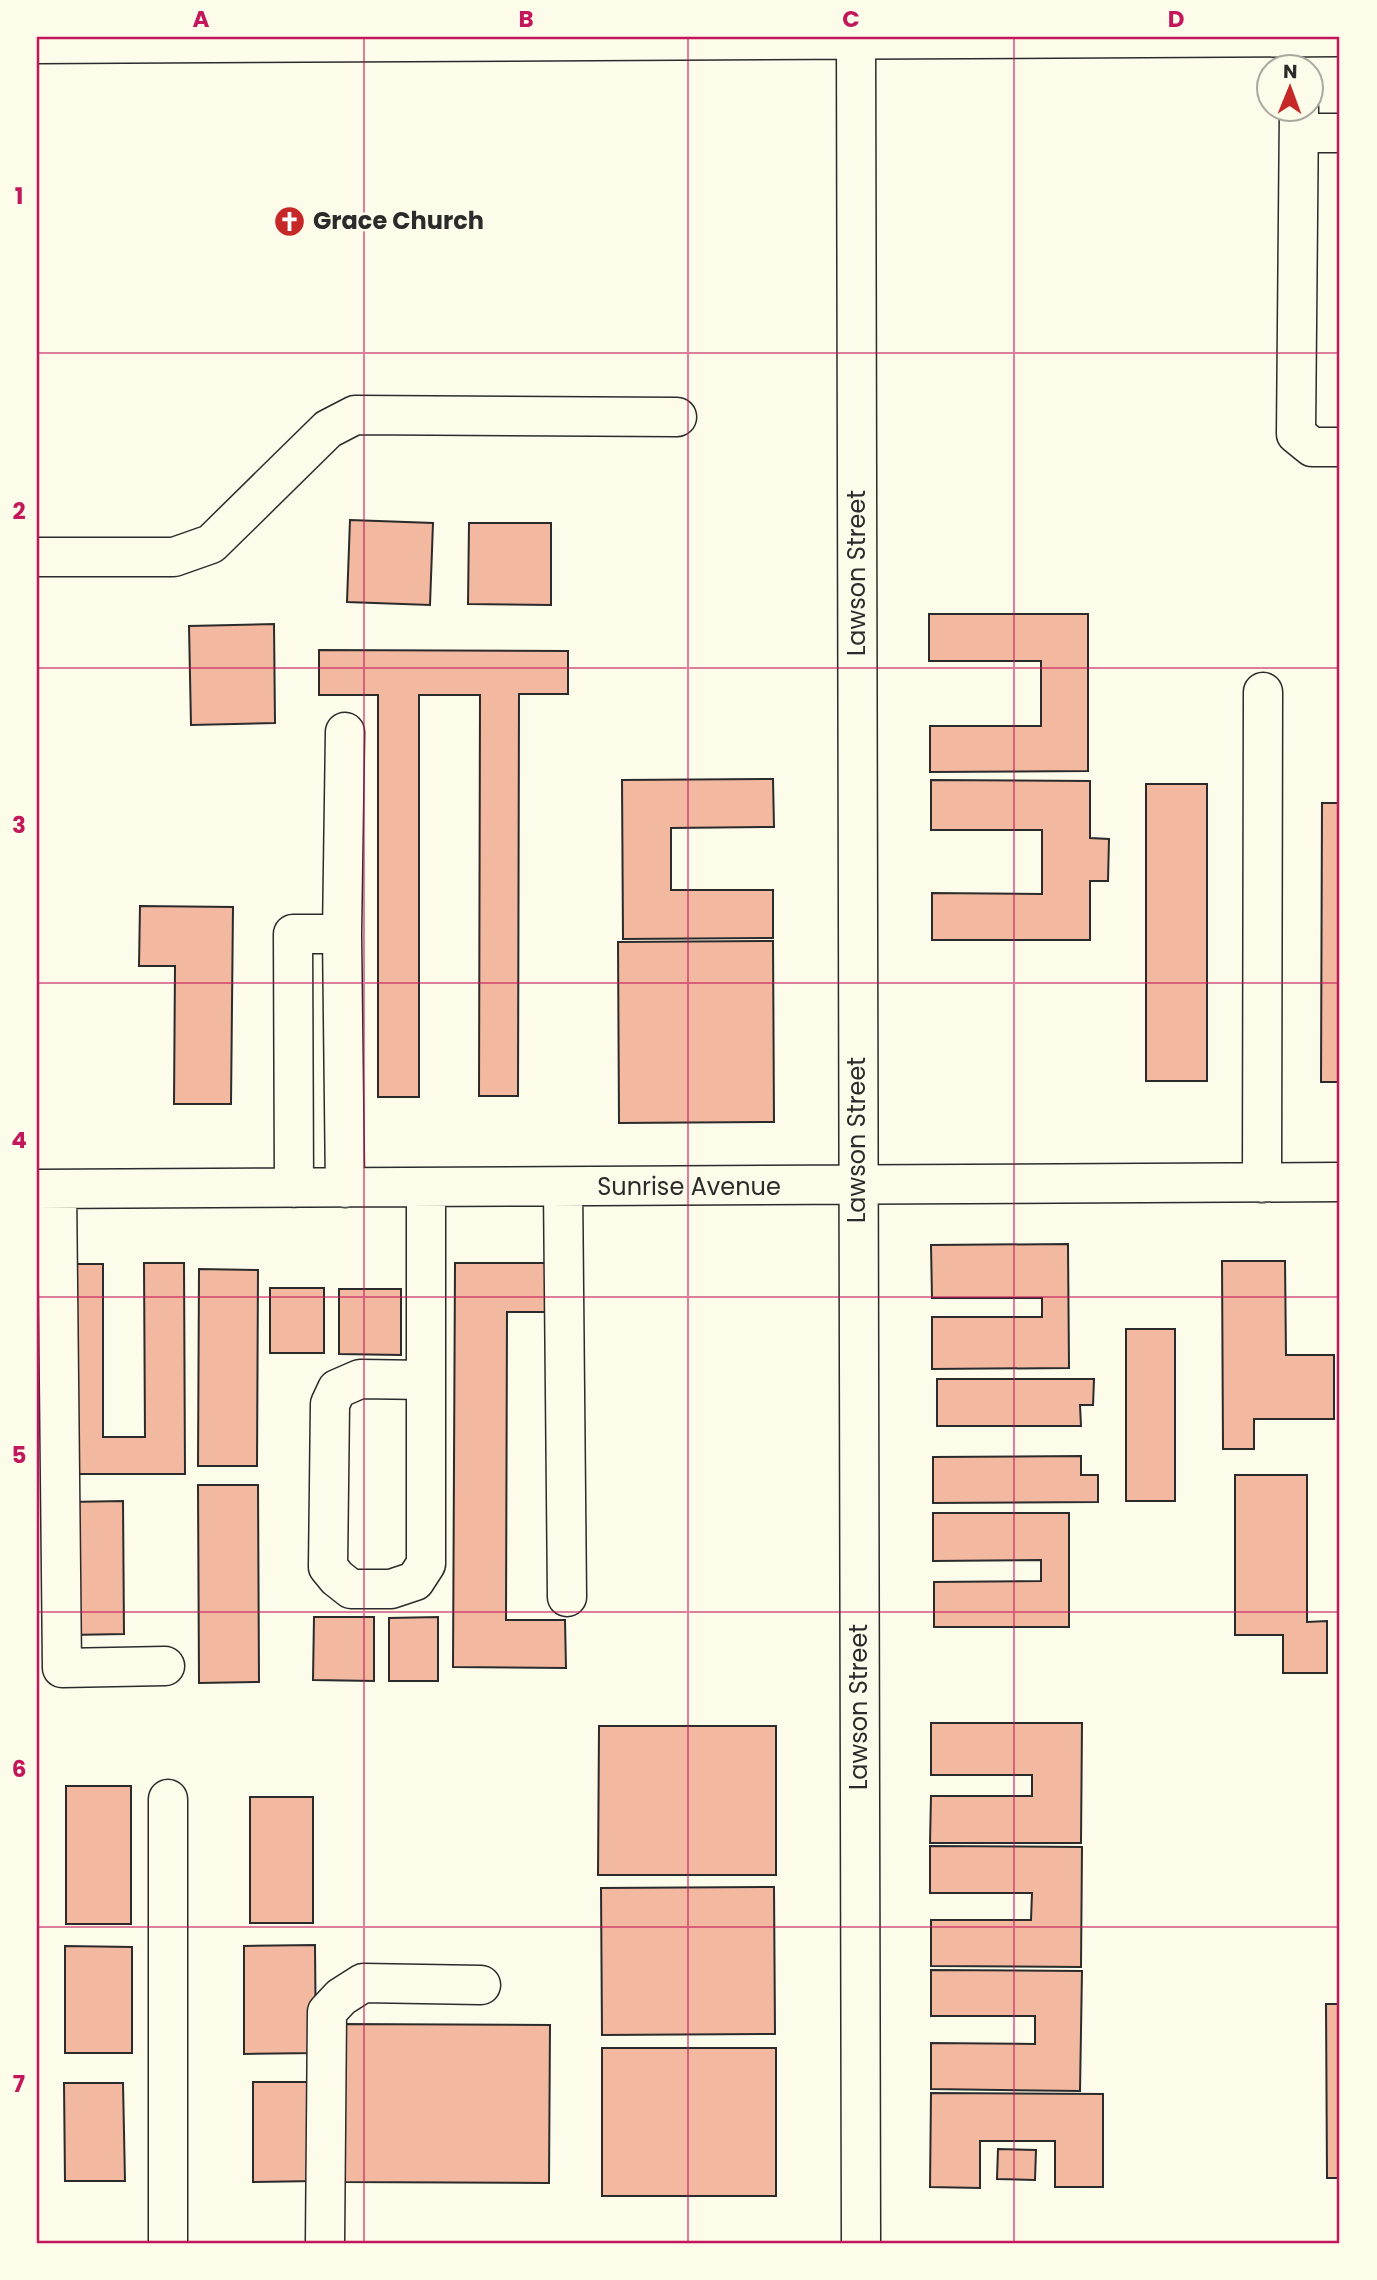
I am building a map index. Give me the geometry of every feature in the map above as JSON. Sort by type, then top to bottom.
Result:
[{"type":"street","points":[[43,42],[1121,38],[1299,52],[1340,37]]},
{"type":"street","name":"Lawson Street","points":[[856,38],[861,2243]]},
{"type":"street","points":[[1299,122],[1296,434],[1312,447],[1340,447]]},
{"type":"street","points":[[1302,122],[1340,133]]},
{"type":"street","points":[[37,557],[174,557],[211,544],[328,429],[355,415],[677,416]]},
{"type":"street","points":[[1262,1183],[1263,692]]},
{"type":"street","points":[[345,732],[342,934],[345,1188]]},
{"type":"street","points":[[294,1188],[293,934],[342,934]]},
{"type":"street","name":"Sunrise Avenue","points":[[47,1189],[1340,1182]]},
{"type":"street","points":[[563,1187],[567,1597]]},
{"type":"street","points":[[426,1188],[426,1380],[426,1564],[415,1581],[391,1589],[351,1589],[328,1567],[330,1404],[337,1389],[360,1378],[426,1380]]},
{"type":"street","points":[[47,1189],[62,1668],[166,1666]]},
{"type":"street","points":[[168,1799],[168,2243]]},
{"type":"street","points":[[325,2243],[327,2012],[341,1997],[363,1983],[481,1985]]},
{"type":"building","points":[[350,520],[433,523],[430,605],[347,602]]},
{"type":"building","points":[[469,523],[551,523],[551,605],[468,604]]},
{"type":"building","points":[[929,614],[1088,614],[1088,771],[930,772],[930,726],[1041,726],[1041,661],[929,661]]},
{"type":"building","points":[[274,624],[275,723],[191,725],[189,626]]},
{"type":"building","points":[[319,650],[568,651],[568,694],[519,694],[518,1096],[479,1096],[480,695],[419,695],[419,1097],[378,1097],[378,695],[319,695]]},
{"type":"building","points":[[773,779],[774,827],[671,828],[671,890],[773,890],[773,938],[623,939],[622,780]]},
{"type":"building","points":[[931,780],[1090,781],[1090,838],[1109,839],[1108,881],[1090,881],[1090,940],[932,940],[932,893],[1042,894],[1042,830],[931,830]]},
{"type":"building","points":[[1146,784],[1207,784],[1207,1081],[1146,1081]]},
{"type":"building","points":[[1322,803],[1340,803],[1340,1082],[1321,1082]]},
{"type":"building","points":[[140,906],[233,907],[231,1104],[174,1104],[175,966],[139,966]]},
{"type":"building","points":[[773,941],[774,1122],[619,1123],[618,942]]},
{"type":"building","points":[[1068,1244],[1069,1368],[932,1369],[932,1317],[1042,1317],[1042,1298],[932,1298],[931,1245]]},
{"type":"building","points":[[1222,1261],[1285,1261],[1286,1355],[1334,1355],[1334,1419],[1254,1419],[1254,1449],[1223,1449]]},
{"type":"building","points":[[144,1263],[184,1263],[185,1474],[64,1474],[63,1264],[103,1264],[103,1437],[145,1437]]},
{"type":"building","points":[[455,1263],[547,1263],[547,1312],[507,1312],[506,1620],[565,1620],[566,1668],[453,1667]]},
{"type":"building","points":[[199,1269],[258,1270],[257,1466],[198,1466]]},
{"type":"building","points":[[270,1288],[324,1288],[324,1353],[270,1353]]},
{"type":"building","points":[[339,1289],[401,1289],[401,1355],[339,1354]]},
{"type":"building","points":[[1126,1329],[1175,1329],[1175,1501],[1126,1501]]},
{"type":"building","points":[[937,1379],[1094,1379],[1093,1405],[1080,1405],[1081,1426],[937,1426]]},
{"type":"building","points":[[1081,1456],[1081,1475],[1098,1475],[1098,1502],[933,1503],[933,1457]]},
{"type":"building","points":[[1235,1475],[1307,1475],[1307,1622],[1327,1621],[1327,1673],[1283,1673],[1283,1635],[1235,1635]]},
{"type":"building","points":[[198,1485],[258,1485],[259,1682],[199,1683]]},
{"type":"building","points":[[123,1501],[124,1634],[70,1635],[69,1502]]},
{"type":"building","points":[[933,1513],[1069,1513],[1069,1627],[934,1627],[934,1582],[1041,1581],[1041,1560],[933,1561]]},
{"type":"building","points":[[314,1617],[374,1617],[374,1681],[313,1680]]},
{"type":"building","points":[[438,1617],[438,1681],[389,1681],[389,1618]]},
{"type":"building","points":[[931,1723],[1082,1723],[1081,1843],[930,1843],[931,1796],[1032,1796],[1032,1775],[931,1775]]},
{"type":"building","points":[[599,1726],[776,1726],[776,1875],[598,1875]]},
{"type":"building","points":[[66,1786],[131,1786],[131,1924],[66,1924]]},
{"type":"building","points":[[250,1797],[313,1797],[313,1923],[250,1923]]},
{"type":"building","points":[[930,1846],[1082,1847],[1081,1967],[931,1966],[931,1920],[1031,1920],[1032,1893],[930,1893]]},
{"type":"building","points":[[774,1887],[775,2034],[602,2035],[601,1888]]},
{"type":"building","points":[[315,1945],[316,2053],[244,2054],[244,1946]]},
{"type":"building","points":[[65,1946],[132,1947],[132,2053],[65,2053]]},
{"type":"building","points":[[931,1970],[1082,1971],[1080,2091],[931,2089],[931,2043],[1035,2044],[1035,2016],[931,2016]]},
{"type":"building","points":[[1326,2004],[1340,2004],[1340,2178],[1327,2178]]},
{"type":"building","points":[[340,2024],[550,2025],[549,2183],[340,2182]]},
{"type":"building","points":[[602,2048],[776,2048],[776,2196],[602,2196]]},
{"type":"building","points":[[253,2082],[315,2082],[315,2181],[253,2182]]},
{"type":"building","points":[[64,2083],[123,2083],[125,2181],[65,2181]]},
{"type":"building","points":[[931,2093],[1103,2094],[1103,2187],[1055,2187],[1055,2141],[980,2141],[980,2188],[930,2187]]},
{"type":"building","points":[[998,2149],[1036,2150],[1035,2180],[997,2179]]},
{"type":"place","name":"Grace Church","points":[[290,221]]}]
